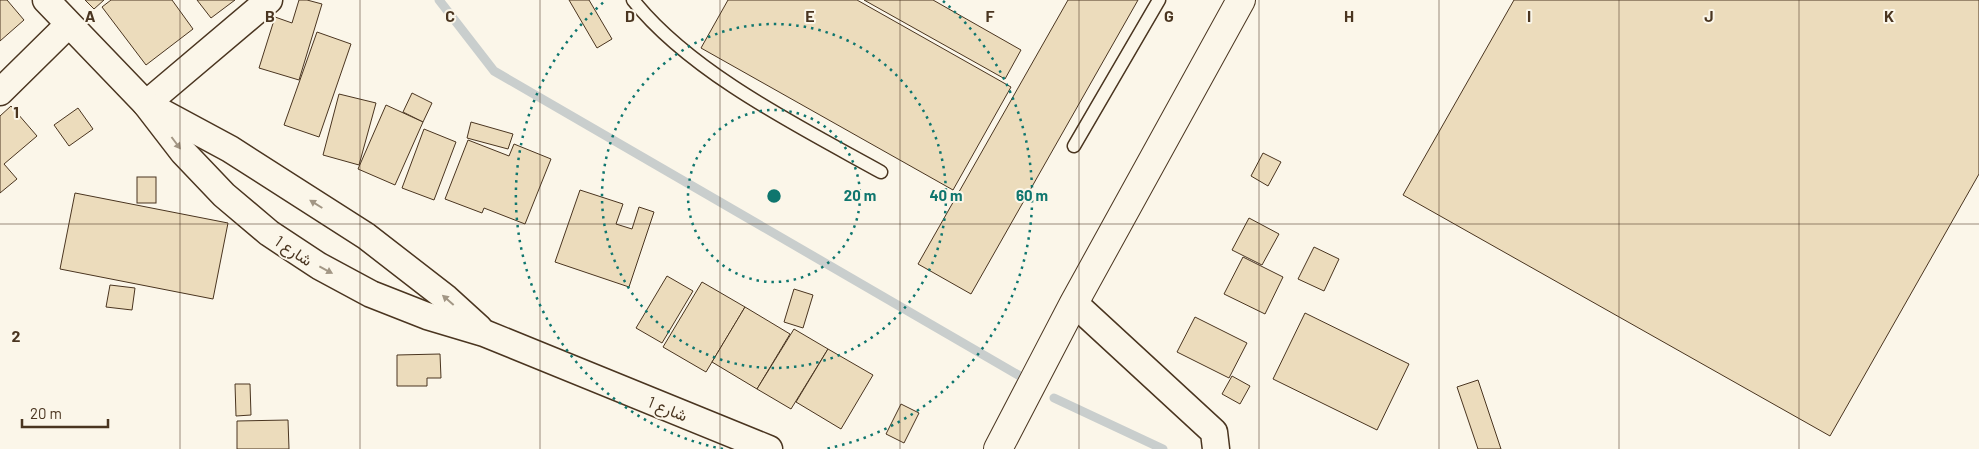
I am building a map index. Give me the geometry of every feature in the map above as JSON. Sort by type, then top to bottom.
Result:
[{"type":"main road","points":[[998,449],[1074,303],[1241,0]]},
{"type":"street","name":"شارع 1","points":[[46,0],[146,104],[189,159],[224,195],[269,233],[319,266],[371,294],[427,316],[484,333],[769,449]]},
{"type":"street","points":[[146,104],[269,0]]},
{"type":"street","points":[[0,92],[68,25]]},
{"type":"street","name":"شارع 1","points":[[146,104],[230,149],[366,236],[440,293],[484,333]]},
{"type":"street","points":[[1074,303],[1214,432],[1216,449]]},
{"type":"lane","points":[[633,0],[648,18],[692,57],[746,94],[806,131],[881,172]]},
{"type":"lane","points":[[1074,146],[1159,0]]},
{"type":"building","points":[[0,0],[7,0],[24,20],[0,41]]},
{"type":"building","points":[[85,0],[104,0],[94,9]]},
{"type":"building","points":[[111,0],[172,0],[193,29],[146,65],[102,7]]},
{"type":"building","points":[[197,0],[235,0],[211,18]]},
{"type":"building","points":[[299,0],[322,4],[299,80],[259,68],[275,17],[292,23]]},
{"type":"building","points":[[569,0],[589,0],[612,39],[597,48]]},
{"type":"building","points":[[728,0],[857,0],[1011,87],[953,190],[701,48]]},
{"type":"building","points":[[864,0],[933,0],[1021,50],[1005,79]]},
{"type":"building","points":[[1068,0],[1138,0],[971,294],[918,264]]},
{"type":"building","points":[[1514,0],[1979,0],[1979,174],[1830,436],[1403,195]]},
{"type":"building","points":[[317,32],[351,44],[319,137],[284,125]]},
{"type":"building","points":[[412,93],[432,103],[423,122],[403,112]]},
{"type":"building","points":[[339,94],[376,103],[359,165],[323,155]]},
{"type":"building","points":[[386,105],[423,122],[395,185],[358,169]]},
{"type":"building","points":[[11,106],[37,136],[4,164],[17,179],[0,193],[0,116]]},
{"type":"building","points":[[78,108],[93,129],[69,146],[54,125]]},
{"type":"building","points":[[471,122],[513,134],[508,149],[467,138]]},
{"type":"building","points":[[424,129],[456,142],[434,200],[402,188]]},
{"type":"building","points":[[468,140],[509,156],[514,144],[551,159],[525,224],[484,208],[482,213],[445,199]]},
{"type":"building","points":[[1263,153],[1281,162],[1268,186],[1251,176]]},
{"type":"building","points":[[137,177],[156,177],[156,203],[137,203]]},
{"type":"building","points":[[580,190],[623,204],[616,224],[632,229],[639,207],[654,212],[629,287],[555,262]]},
{"type":"building","points":[[75,193],[228,223],[213,299],[60,269]]},
{"type":"building","points":[[1249,218],[1279,234],[1262,265],[1232,250]]},
{"type":"building","points":[[1314,247],[1339,259],[1324,291],[1298,279]]},
{"type":"building","points":[[1243,257],[1283,277],[1265,314],[1224,294]]},
{"type":"building","points":[[667,276],[693,291],[662,343],[636,328]]},
{"type":"building","points":[[702,282],[745,307],[706,372],[663,347]]},
{"type":"building","points":[[110,285],[135,288],[132,310],[106,307]]},
{"type":"building","points":[[794,289],[813,295],[803,328],[784,322]]},
{"type":"building","points":[[745,307],[790,334],[757,389],[712,362]]},
{"type":"building","points":[[1305,313],[1409,364],[1377,430],[1273,379]]},
{"type":"building","points":[[1195,317],[1247,343],[1229,378],[1177,352]]},
{"type":"building","points":[[794,329],[828,349],[791,409],[757,389]]},
{"type":"building","points":[[828,349],[873,375],[841,429],[796,402]]},
{"type":"building","points":[[440,354],[441,378],[427,378],[427,386],[397,386],[397,355]]},
{"type":"building","points":[[1232,376],[1250,386],[1240,404],[1222,394]]},
{"type":"building","points":[[1478,380],[1501,449],[1478,449],[1457,387]]},
{"type":"building","points":[[235,384],[250,384],[251,415],[236,416]]},
{"type":"building","points":[[901,404],[919,413],[904,443],[886,434]]},
{"type":"building","points":[[288,420],[289,449],[237,449],[237,421]]},
{"type":"waterway","points":[[439,0],[494,71],[1020,376]]},
{"type":"waterway","points":[[1054,398],[1163,449]]}]
